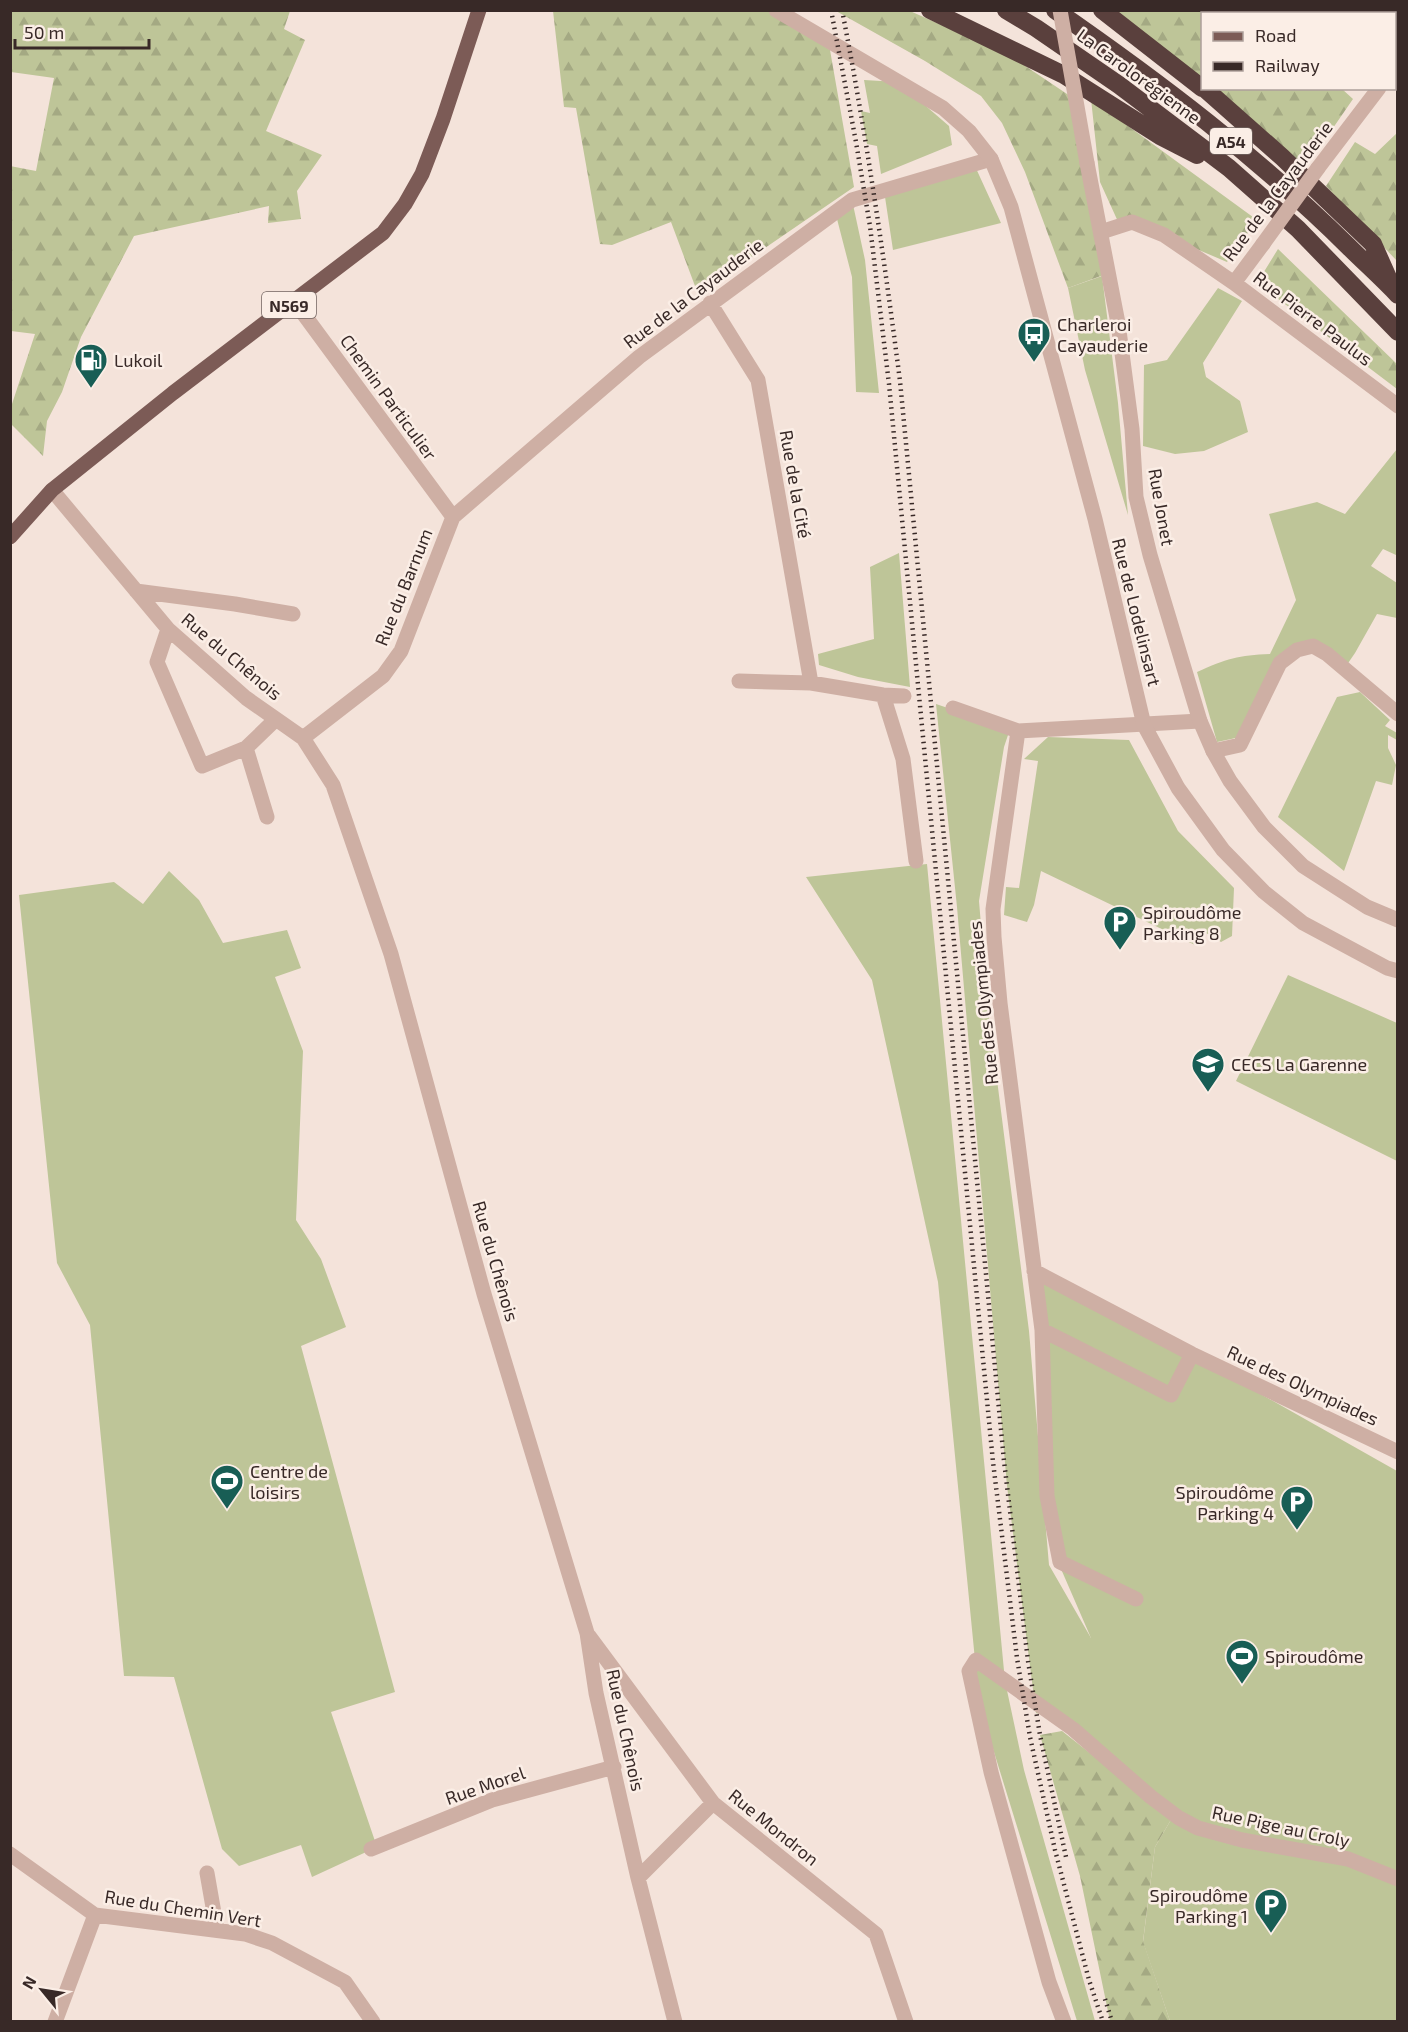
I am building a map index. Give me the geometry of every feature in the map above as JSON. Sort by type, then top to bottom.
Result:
[{"type":"highway","points":[[930,10],[1064,75],[1160,136],[1229,168]]},
{"type":"highway","name":"La Carolorégienne","points":[[1006,10],[1119,85],[1229,168],[1298,229],[1398,332]]},
{"type":"highway","name":"La Carolorégienne","points":[[1055,10],[1130,63],[1223,134],[1313,211],[1395,292]]},
{"type":"highway","points":[[1102,10],[1201,86]]},
{"type":"highway","points":[[1205,90],[1282,157],[1373,244],[1395,292]]},
{"type":"main road","name":"N569","points":[[10,537],[52,490],[173,393],[383,233],[405,204],[422,174],[443,119],[478,10]]},
{"type":"street","name":"Rue de Lodelinsart","points":[[776,10],[943,108],[969,130],[991,159],[1011,207],[1095,519],[1144,725],[1178,788],[1223,850],[1264,892],[1303,923],[1398,971]]},
{"type":"street","name":"Rue Jonet","points":[[1060,10],[1118,323],[1132,429],[1136,497],[1150,555],[1200,721],[1230,781],[1264,827],[1303,866],[1367,907],[1398,920]]},
{"type":"street","name":"Rue de la Cayauderie","points":[[1101,232],[1132,222],[1164,235],[1234,283],[1377,90]]},
{"type":"street","name":"Rue de la Cayauderie","points":[[453,517],[639,357],[852,200],[991,159]]},
{"type":"street","name":"Rue Pierre Paulus","points":[[1234,283],[1398,406]]},
{"type":"street","name":"Chemin Particulier","points":[[294,301],[453,517]]},
{"type":"street","name":"Rue de la Cité","points":[[710,303],[758,380],[812,683]]},
{"type":"street","name":"Rue du Chênois","points":[[52,490],[168,629],[246,698],[303,738],[333,785],[392,954],[484,1294],[587,1633],[596,1693],[638,1878],[675,2022]]},
{"type":"street","name":"Rue du Barnum","points":[[303,738],[382,676],[401,651],[453,517]]},
{"type":"street","name":"Rue du Chênois","points":[[136,591],[293,614]]},
{"type":"street","points":[[168,629],[157,662],[202,766],[246,748],[276,719]]},
{"type":"street","points":[[1213,751],[1240,745],[1280,663],[1297,650],[1313,646],[1327,654],[1398,714]]},
{"type":"street","points":[[739,681],[812,683],[883,695],[904,696]]},
{"type":"street","points":[[883,695],[903,759],[916,861]]},
{"type":"street","points":[[953,708],[1018,731],[1200,721]]},
{"type":"street","name":"Rue des Olympiades","points":[[1018,731],[993,909],[994,937],[1042,1330],[1047,1496],[1060,1562],[1136,1599]]},
{"type":"street","points":[[246,748],[267,817]]},
{"type":"street","name":"Rue des Olympiades","points":[[1034,1271],[1192,1354],[1398,1452]]},
{"type":"street","points":[[1042,1330],[1171,1395],[1192,1354]]},
{"type":"street","name":"Rue Mondron","points":[[587,1633],[713,1803],[876,1934],[906,2022]]},
{"type":"street","name":"Rue Pige au Croly","points":[[1064,2022],[1049,1982],[991,1772],[969,1671],[975,1660],[1073,1729],[1151,1797],[1179,1818],[1198,1828],[1242,1840],[1348,1859],[1398,1879]]},
{"type":"street","name":"Rue Morel","points":[[371,1849],[492,1800],[614,1767]]},
{"type":"street","points":[[638,1878],[713,1803]]},
{"type":"street","name":"Rue du Chemin Vert","points":[[10,1854],[95,1915],[245,1934],[272,1943],[345,1982],[373,2022]]},
{"type":"street","points":[[207,1873],[217,1930]]},
{"type":"street","points":[[55,2022],[95,1915]]},
{"type":"green space","points":[[11,10],[290,11],[284,29],[305,40],[266,131],[322,155],[297,191],[301,219],[268,223],[269,206],[134,236],[81,337],[62,392],[47,421],[43,456],[11,424],[11,407],[35,334],[11,331],[10,166],[36,171],[54,78],[11,72]]},
{"type":"green space","points":[[1244,10],[1248,12],[1201,12],[1201,78],[1117,11]]},
{"type":"green space","points":[[553,11],[772,11],[830,50],[854,187],[698,294],[671,222],[612,245],[600,244],[576,108],[564,107]]},
{"type":"green space","points":[[836,11],[910,11],[1009,55],[1076,100],[1109,273],[1068,288],[1025,172],[1002,123],[981,96],[925,61]]},
{"type":"green space","points":[[864,80],[898,82],[949,126],[952,145],[881,174],[877,146],[867,144],[861,111],[870,113]]},
{"type":"green space","points":[[1214,90],[1343,90],[1353,99],[1333,128],[1329,126],[1301,163]]},
{"type":"green space","points":[[1091,99],[1257,220],[1227,262],[1147,228],[1120,226],[1100,182]]},
{"type":"green space","points":[[1397,133],[1397,261],[1326,186],[1355,142],[1375,154]]},
{"type":"green space","points":[[974,164],[1001,223],[893,250],[885,197]]},
{"type":"green space","points":[[852,200],[865,260],[879,393],[856,392],[852,277],[837,219]]},
{"type":"green space","points":[[1278,249],[1397,364],[1397,389],[1257,283]]},
{"type":"green space","points":[[1102,276],[1118,403],[1128,515],[1085,370],[1068,288]]},
{"type":"green space","points":[[1218,288],[1242,301],[1203,363],[1206,377],[1240,401],[1248,432],[1204,451],[1175,454],[1143,446],[1144,365],[1167,360]]},
{"type":"green space","points":[[1397,449],[1397,552],[1396,555],[1383,549],[1371,566],[1397,583],[1397,618],[1377,614],[1344,669],[1313,646],[1286,658],[1245,736],[1217,742],[1197,672],[1233,658],[1270,654],[1296,600],[1269,514],[1317,502],[1345,514]]},
{"type":"green space","points":[[899,553],[910,687],[858,677],[819,665],[818,654],[874,639],[870,567]]},
{"type":"green space","points":[[1360,692],[1390,720],[1385,726],[1397,733],[1397,740],[1388,735],[1388,748],[1396,765],[1392,785],[1376,781],[1344,871],[1278,817],[1337,697]]},
{"type":"green space","name":"Spiroudôme","points":[[936,704],[1010,729],[1004,747],[979,901],[988,1009],[1029,1331],[1049,1565],[1091,1638],[1058,1562],[1034,1271],[1156,1335],[1397,1471],[1397,2021],[1170,2021],[1143,1942],[1155,1847],[1172,1818],[1078,1725],[1036,1713],[1007,1486],[957,907]]},
{"type":"green space","points":[[1048,737],[1129,740],[1178,831],[1234,888],[1232,936],[1221,942],[1203,931],[1195,945],[1041,871],[1034,905],[1027,922],[1004,915],[1006,887],[1019,888],[1038,761],[1024,759]]},
{"type":"green space","points":[[927,864],[1005,1681],[1024,1770],[1095,2021],[1077,2021],[969,1671],[975,1660],[938,1282],[872,980],[806,877]]},
{"type":"green space","name":"Centre de loisirs","points":[[169,871],[199,900],[223,943],[287,930],[301,968],[275,977],[303,1051],[296,1220],[321,1259],[346,1327],[301,1346],[395,1692],[331,1712],[377,1847],[312,1877],[301,1845],[239,1866],[222,1849],[174,1677],[124,1676],[90,1325],[57,1263],[19,895],[114,882],[143,904]]},
{"type":"green space","points":[[1288,975],[1397,1023],[1397,1161],[1236,1081]]},
{"type":"green space","points":[[1062,1731],[1172,1818],[1155,1847],[1143,1941],[1170,2021],[1110,2021],[1080,1876],[1040,1735]]},
{"type":"railway","points":[[831,10],[870,226],[889,384],[993,1462],[1017,1658],[1030,1737],[1055,1850],[1089,1980],[1103,2022]]},
{"type":"railway","points":[[842,10],[874,195],[900,381],[1004,1461],[1028,1661],[1040,1735],[1066,1857]]},
{"type":"railway","points":[[1105,1999],[1112,2022]]},
{"type":"place","name":"Charleroi Cayauderie","points":[[1034,363]]},
{"type":"place","name":"Lukoil","points":[[91,389]]},
{"type":"place","name":"Spiroudôme Parking 8","points":[[1120,951]]},
{"type":"place","name":"CECS La Garenne","points":[[1208,1093]]},
{"type":"place","name":"Centre de loisirs","points":[[227,1510]]},
{"type":"place","name":"Spiroudôme Parking 4","points":[[1297,1531]]},
{"type":"place","name":"Spiroudôme","points":[[1242,1685]]},
{"type":"place","name":"Spiroudôme Parking 1","points":[[1271,1934]]}]
